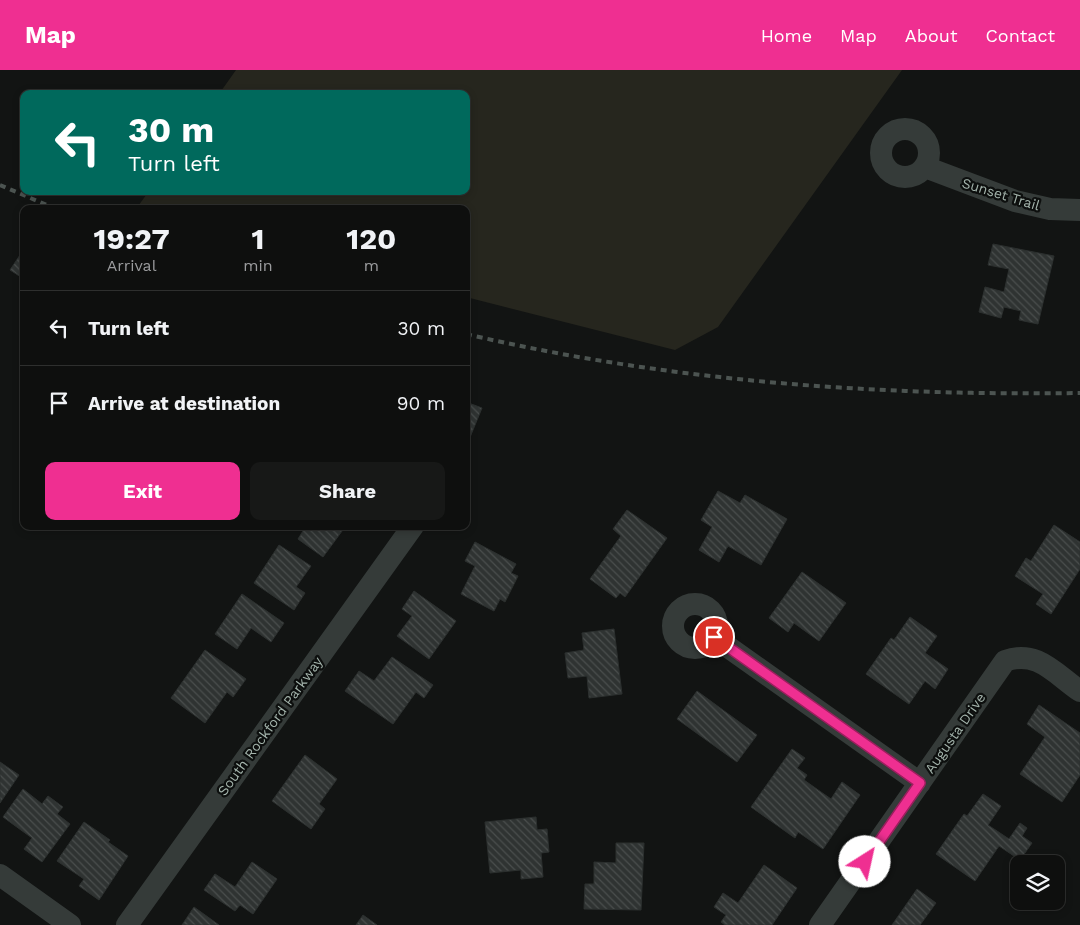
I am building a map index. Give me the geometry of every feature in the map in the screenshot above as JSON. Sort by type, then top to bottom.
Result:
[{"type":"street","name":"Sunset Trail","points":[[925,167],[1015,201],[1050,209],[1080,210]]},
{"type":"street","name":"South Rockford Parkway","points":[[127,925],[410,530]]},
{"type":"street","points":[[714,637],[920,783]]},
{"type":"street","name":"Augusta Drive","points":[[820,925],[1005,660],[1016,657],[1028,657],[1040,662],[1079,687]]},
{"type":"street","points":[[0,875],[70,925]]},
{"type":"shaded area","points":[[236,70],[902,70],[718,327],[675,350],[470,298],[470,205],[139,205],[146,195],[470,195],[470,90],[222,90]]},
{"type":"building","points":[[993,244],[1054,256],[1038,324],[1019,320],[1021,311],[1004,307],[1001,318],[979,312],[985,287],[1004,292],[1009,269],[988,265]]},
{"type":"building","points":[[20,255],[20,276],[10,270]]},
{"type":"building","points":[[470,404],[482,408],[470,437]]},
{"type":"building","points":[[718,491],[740,503],[745,495],[787,519],[761,565],[728,546],[719,562],[699,550],[712,527],[701,520]]},
{"type":"building","points":[[627,510],[667,538],[625,597],[620,593],[616,598],[590,579],[621,536],[613,529]]},
{"type":"building","points":[[1054,525],[1080,542],[1080,569],[1051,614],[1036,604],[1043,594],[1015,576],[1026,558],[1031,561]]},
{"type":"building","points":[[304,530],[343,530],[323,557],[298,539]]},
{"type":"building","points":[[475,542],[516,564],[511,573],[518,576],[505,602],[500,599],[494,611],[461,594],[475,566],[465,561]]},
{"type":"building","points":[[279,545],[311,566],[296,587],[305,593],[294,610],[254,583]]},
{"type":"building","points":[[802,572],[846,603],[819,641],[794,623],[788,632],[769,618]]},
{"type":"building","points":[[414,591],[456,621],[429,659],[397,636],[412,616],[402,609]]},
{"type":"building","points":[[242,594],[284,623],[271,642],[251,628],[237,649],[215,634]]},
{"type":"building","points":[[910,617],[937,636],[925,653],[948,669],[935,689],[925,681],[909,704],[866,674],[891,638],[894,640]]},
{"type":"building","points":[[614,629],[622,694],[589,698],[587,676],[568,678],[565,653],[584,650],[582,633]]},
{"type":"building","points":[[205,650],[246,679],[233,697],[227,692],[205,723],[171,698]]},
{"type":"building","points":[[392,657],[433,685],[424,698],[416,692],[393,724],[345,691],[359,671],[374,681]]},
{"type":"building","points":[[697,691],[757,735],[737,762],[677,719]]},
{"type":"building","points":[[1039,705],[1080,733],[1080,775],[1062,802],[1020,774],[1045,737],[1027,724]]},
{"type":"building","points":[[792,749],[805,758],[797,768],[807,775],[804,780],[831,799],[842,782],[860,795],[823,849],[798,832],[795,838],[751,807]]},
{"type":"building","points":[[305,755],[337,779],[319,804],[325,809],[311,829],[272,801]]},
{"type":"building","points":[[0,762],[19,775],[0,803]]},
{"type":"building","points":[[23,789],[42,804],[48,796],[63,807],[57,814],[70,824],[42,862],[24,849],[32,838],[3,817]]},
{"type":"building","points":[[983,794],[1001,806],[988,825],[1009,839],[1020,823],[1027,828],[1022,836],[1032,843],[1024,855],[1012,855],[999,846],[975,881],[936,854],[964,814],[967,816]]},
{"type":"building","points":[[536,817],[537,830],[547,829],[549,852],[541,853],[543,877],[521,879],[521,870],[490,873],[485,822]]},
{"type":"building","points":[[84,822],[110,840],[108,842],[128,856],[99,900],[79,886],[84,879],[57,861]]},
{"type":"building","points":[[616,843],[644,843],[641,910],[584,909],[585,884],[594,884],[594,862],[616,863]]},
{"type":"building","points":[[252,862],[277,879],[253,914],[240,905],[235,911],[204,890],[215,874],[235,887]]},
{"type":"building","points":[[764,865],[797,888],[772,925],[725,925],[721,922],[726,915],[714,907],[723,893],[738,903]]},
{"type":"building","points":[[917,889],[936,903],[920,925],[892,925]]},
{"type":"building","points":[[194,907],[219,925],[182,925]]},
{"type":"building","points":[[363,915],[377,925],[356,925]]},
{"type":"railway","points":[[0,185],[20,194]]},
{"type":"railway","points":[[23,195],[47,205]]},
{"type":"railway","points":[[470,335],[618,363],[694,374],[771,382],[925,392],[1080,393]]},
{"type":"route","points":[[714,637],[920,783],[865,862]]}]
